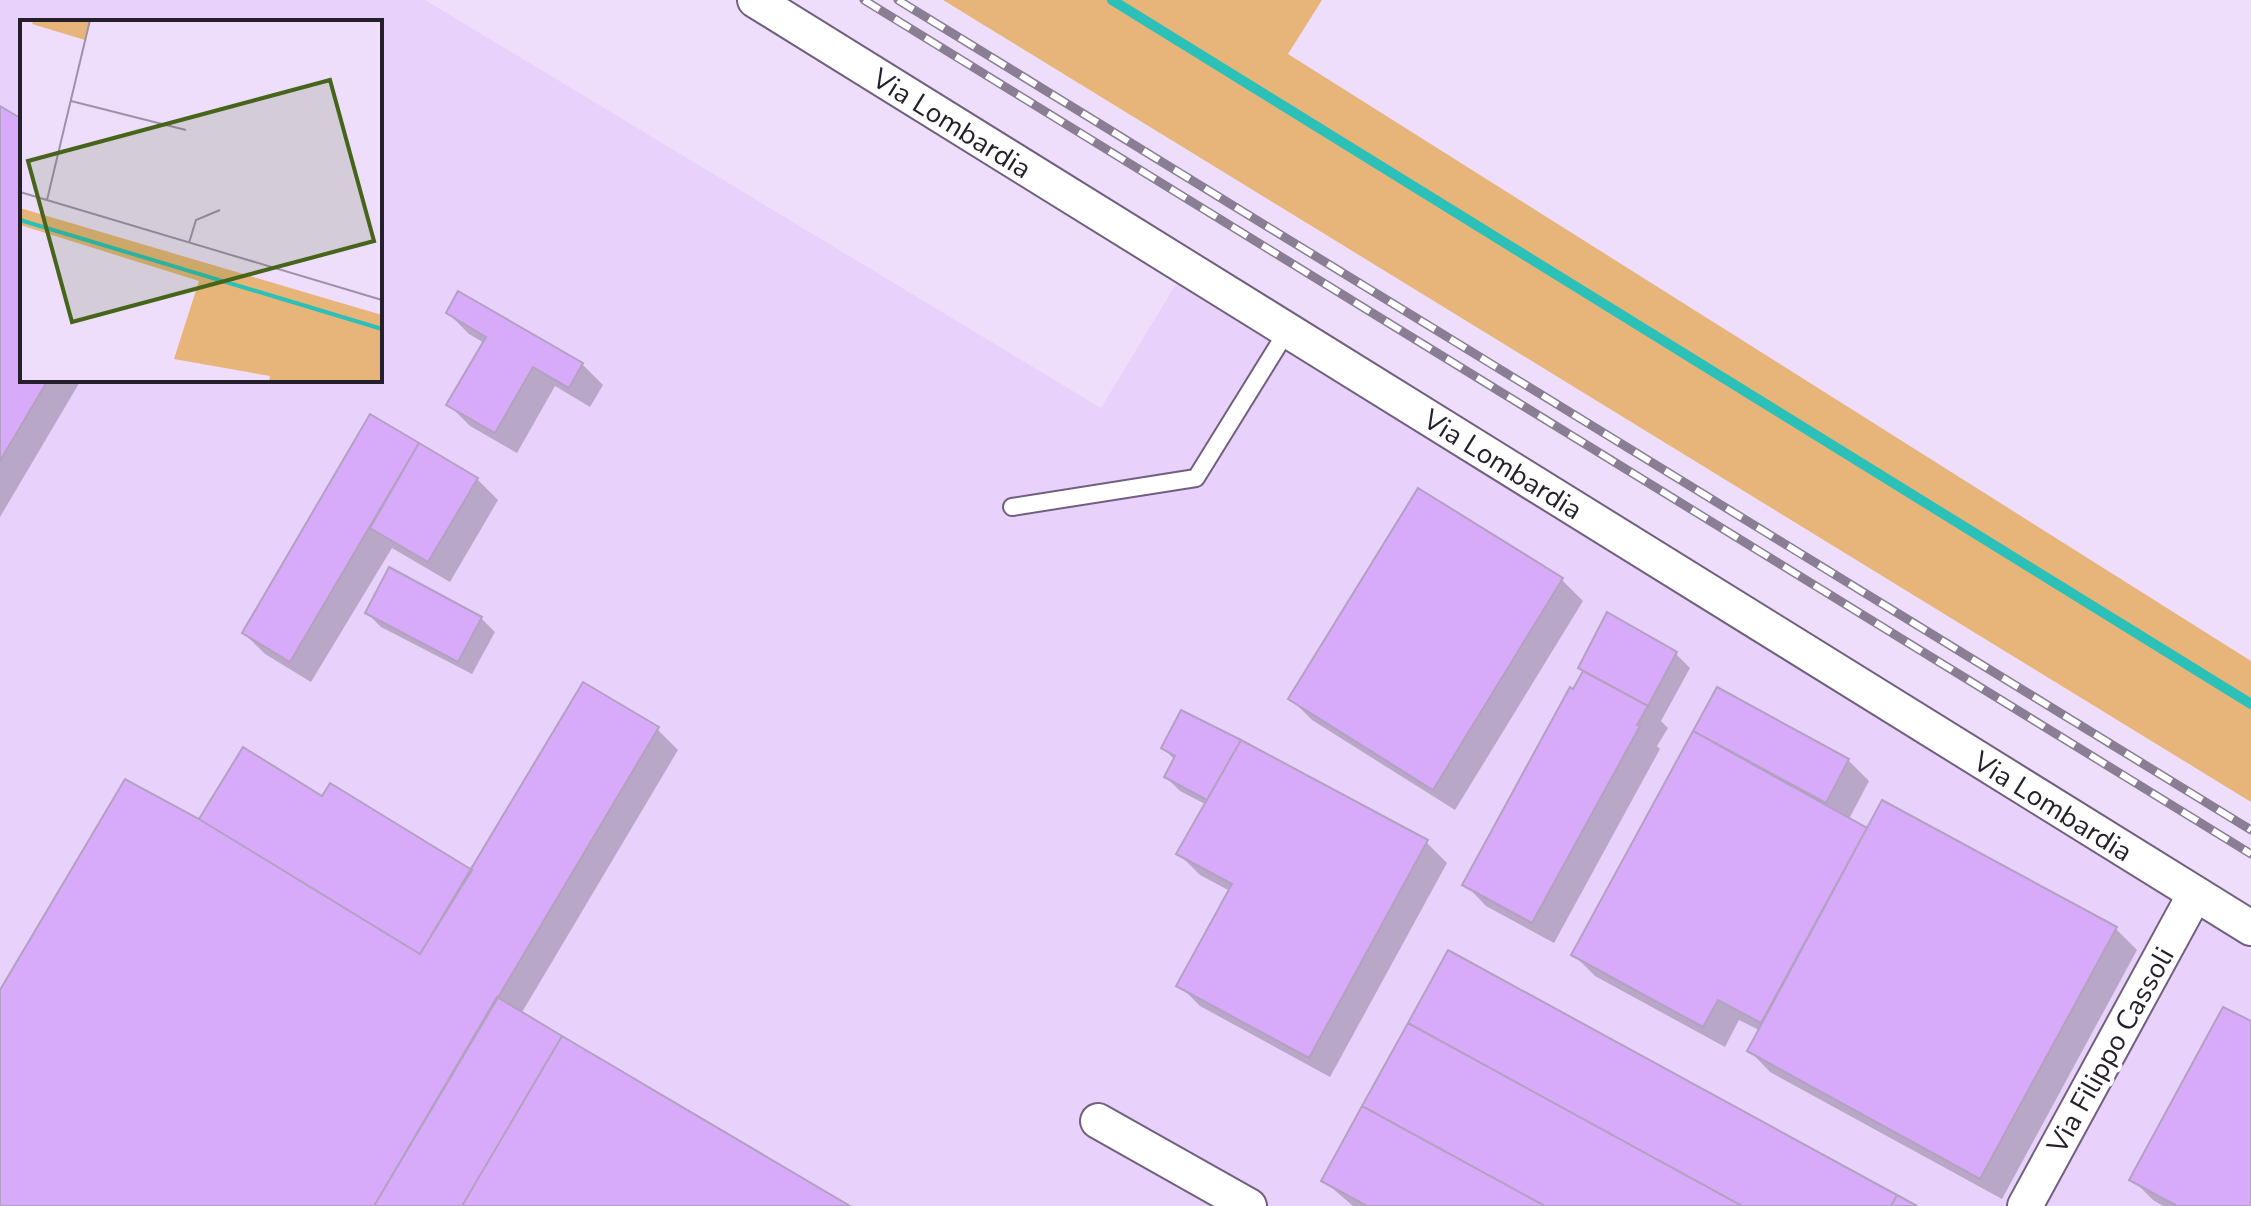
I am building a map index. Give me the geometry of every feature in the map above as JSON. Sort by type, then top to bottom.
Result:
[{"type":"street","name":"Via Lombardia","points":[[755,0],[2251,928]]},
{"type":"street","name":"Via Filippo Cassoli","points":[[2025,1206],[2195,894]]},
{"type":"street","points":[[1098,1121],[1249,1206]]},
{"type":"lane","points":[[1012,507],[1196,478],[1287,331]]},
{"type":"shaded area","points":[[0,0],[425,0],[1101,408],[1190,261],[2251,919],[2251,1206],[0,1206]]},
{"type":"shaded area","points":[[943,0],[1322,0],[1288,54],[2251,661],[2251,802]]},
{"type":"building","points":[[0,106],[20,118],[20,382],[47,382],[0,461]]},
{"type":"building","points":[[458,291],[583,363],[569,388],[533,367],[495,433],[446,405],[486,337],[446,313]]},
{"type":"building","points":[[370,414],[419,443],[290,662],[242,633]]},
{"type":"building","points":[[419,443],[478,478],[428,562],[370,528]]},
{"type":"building","points":[[1418,488],[1563,578],[1433,790],[1288,699]]},
{"type":"building","points":[[389,567],[482,617],[458,662],[365,613]]},
{"type":"building","points":[[1607,612],[1677,652],[1648,706],[1578,668]]},
{"type":"building","points":[[1583,671],[1648,706],[1532,923],[1462,885],[1570,687],[1573,689]]},
{"type":"building","points":[[583,682],[659,727],[374,1206],[0,1206],[0,990],[125,779],[199,819],[420,954]]},
{"type":"building","points":[[1717,687],[1849,759],[1826,803],[1693,731]]},
{"type":"building","points":[[1181,710],[1241,740],[1207,800],[1164,777],[1175,756],[1161,748]]},
{"type":"building","points":[[1693,731],[1867,828],[1761,1023],[1718,1000],[1703,1027],[1571,955]]},
{"type":"building","points":[[1241,740],[1428,840],[1309,1058],[1176,986],[1232,884],[1176,854]]},
{"type":"building","points":[[243,747],[322,796],[330,783],[472,870],[420,954],[199,819]]},
{"type":"building","points":[[1882,800],[2117,927],[1980,1179],[1747,1051]]},
{"type":"building","points":[[1448,950],[1897,1195],[1891,1206],[1742,1206],[1408,1023]]},
{"type":"building","points":[[497,997],[562,1036],[462,1206],[374,1206]]},
{"type":"building","points":[[2223,1007],[2251,1021],[2251,1206],[2177,1206],[2129,1180]]},
{"type":"building","points":[[1408,1023],[1742,1206],[1545,1206],[1362,1106]]},
{"type":"building","points":[[562,1036],[850,1206],[462,1206]]},
{"type":"building","points":[[1362,1106],[1545,1206],[1367,1206],[1321,1181]]},
{"type":"building","points":[[1897,1195],[1917,1206],[1891,1206]]},
{"type":"waterway","points":[[1112,0],[2251,704]]},
{"type":"railway","points":[[864,0],[2251,854]]},
{"type":"railway","points":[[898,0],[2251,830]]}]
